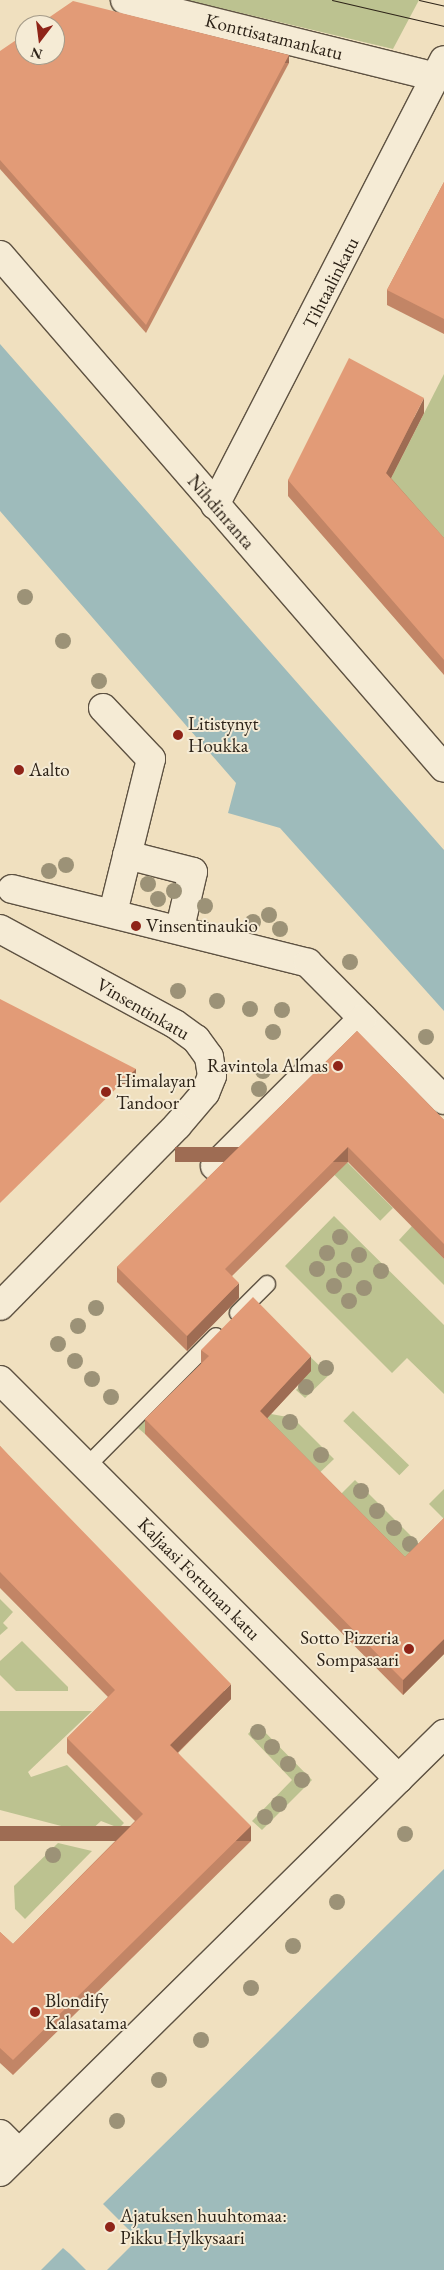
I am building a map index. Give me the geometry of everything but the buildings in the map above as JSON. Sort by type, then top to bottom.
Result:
[{"type":"street","name":"Konttisatamankatu","points":[[125,0],[434,67]]},
{"type":"street","name":"Tihtaalinkatu","points":[[215,505],[434,67]]},
{"type":"street","name":"Nihdinranta","points":[[0,254],[444,768]]},
{"type":"street","points":[[103,708],[151,759],[113,912]]},
{"type":"street","points":[[127,855],[195,866],[180,928]]},
{"type":"street","points":[[12,889],[180,928],[308,963],[444,1100]]},
{"type":"street","name":"Vinsentinkatu","points":[[0,929],[175,1024],[196,1040],[209,1057],[212,1076],[205,1093],[177,1126],[0,1306]]},
{"type":"street","points":[[215,1166],[363,1018]]},
{"type":"street","name":"Kaljaasi Fortunan katu","points":[[0,1380],[399,1779]]},
{"type":"street","points":[[0,2172],[9,2143],[399,1779],[444,1734]]},
{"type":"lane","points":[[87,1466],[267,1284]]},
{"type":"green space","points":[[186,0],[419,0],[393,49]]},
{"type":"green space","points":[[444,374],[444,553],[386,488]]},
{"type":"green space","points":[[347,1162],[393,1208],[380,1221],[334,1175]]},
{"type":"green space","points":[[334,1216],[444,1325],[444,1394],[407,1358],[392,1373],[285,1266]]},
{"type":"green space","points":[[412,1226],[444,1259],[444,1285],[399,1240]]},
{"type":"green space","points":[[259,1307],[329,1375],[305,1398],[296,1390],[302,1384],[249,1332],[145,1434],[138,1428]]},
{"type":"green space","points":[[353,1411],[409,1465],[399,1475],[343,1421]]},
{"type":"green space","points":[[271,1414],[293,1418],[334,1459],[313,1479],[260,1426]]},
{"type":"green space","points":[[355,1480],[426,1551],[404,1572],[334,1501]]},
{"type":"green space","points":[[444,1489],[444,1519],[429,1504]]},
{"type":"green space","points":[[0,1599],[13,1612],[3,1623],[8,1628],[0,1635]]},
{"type":"green space","points":[[22,1641],[68,1687],[68,1691],[16,1691],[0,1675],[0,1661]]},
{"type":"green space","points":[[0,1711],[92,1711],[28,1772],[31,1777],[67,1765],[124,1823],[119,1828],[101,1821],[88,1833],[0,1810]]},
{"type":"green space","points":[[257,1724],[312,1780],[262,1830],[252,1821],[292,1780],[248,1734]]},
{"type":"green space","points":[[58,1843],[92,1851],[25,1919],[15,1909],[14,1886]]},
{"type":"water","points":[[0,344],[444,850],[444,1011],[280,828],[228,813],[236,783],[0,511]]},
{"type":"water","points":[[444,1869],[444,2270],[107,2270],[138,2239],[103,2204]]},
{"type":"water","points":[[63,2248],[70,2254],[86,2270],[41,2270]]},
{"type":"tram line","points":[[332,0],[444,26]]},
{"type":"tram line","points":[[419,0],[444,6]]},
{"type":"place","name":"Litistynyt Houkka","points":[[178,735]]},
{"type":"place","name":"Aalto","points":[[19,770]]},
{"type":"place","name":"Vinsentinaukio","points":[[136,926]]},
{"type":"place","name":"Ravintola Almas","points":[[338,1066]]},
{"type":"place","name":"Himalayan Tandoor","points":[[106,1092]]},
{"type":"place","name":"Sotto Pizzeria Sompasaari","points":[[409,1649]]},
{"type":"place","name":"Blondify Kalasatama","points":[[35,2012]]},
{"type":"place","name":"Ajatuksen huuhtomaa: Pikku Hylkysaari","points":[[110,2227]]}]
